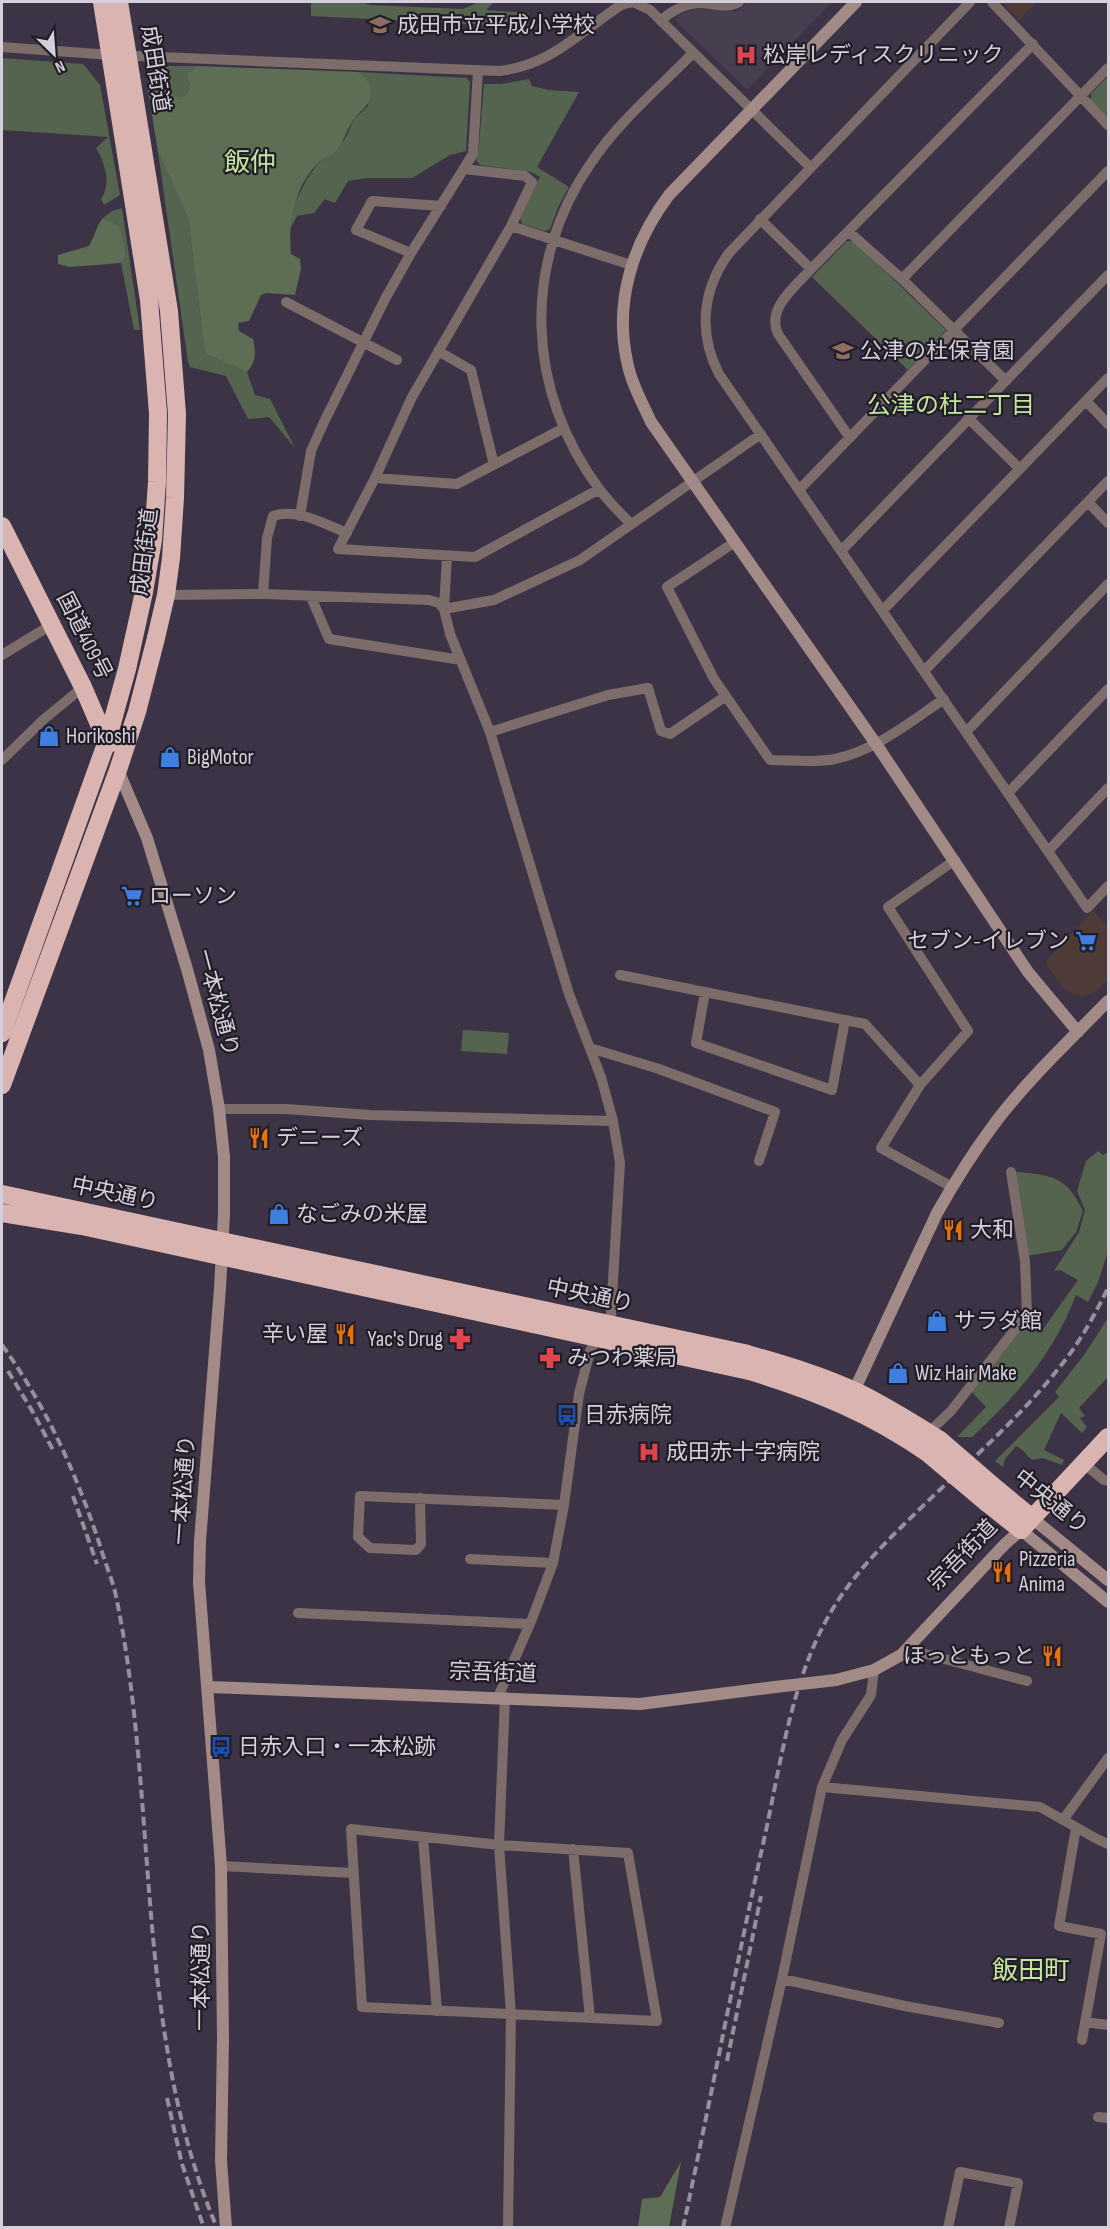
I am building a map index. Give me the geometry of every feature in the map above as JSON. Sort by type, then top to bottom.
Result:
[{"type":"highway","name":"成田街道","points":[[2,1085],[118,770],[137,712],[166,596],[175,498],[177,414],[169,310],[120,55],[102,2]]},
{"type":"highway","name":"成田街道","points":[[2,1033],[107,741],[130,658],[153,540],[158,413],[149,300],[120,55],[119,2]]},
{"type":"highway","name":"国道409号","points":[[2,525],[83,687],[118,770]]},
{"type":"highway","name":"中央通り","points":[[2,1194],[222,1249],[602,1331],[805,1388],[876,1420],[933,1442]]},
{"type":"highway","name":"中央通り","points":[[2,1213],[222,1249]]},
{"type":"highway","name":"中央通り","points":[[602,1331],[744,1353],[806,1372],[854,1391],[885,1406],[933,1442],[992,1497],[1027,1524]]},
{"type":"highway","name":"宗吾街道","points":[[1027,1524],[1108,1437]]},
{"type":"street","points":[[2,47],[120,55],[478,71],[515,69],[540,61],[562,48],[614,9],[627,2],[633,2],[645,6],[810,167]]},
{"type":"street","points":[[661,21],[669,13],[696,3],[730,5],[739,2]]},
{"type":"street","points":[[856,2],[669,195],[652,218],[631,265],[624,297],[622,329],[627,362],[637,392],[651,422],[876,744],[1028,972],[1078,1032]]},
{"type":"street","points":[[970,2],[729,253],[711,282],[705,312],[707,345],[719,374],[1087,908],[1108,886]]},
{"type":"street","points":[[992,2],[1108,125]]},
{"type":"street","points":[[850,438],[776,328],[782,300],[1033,44]]},
{"type":"street","points":[[631,524],[600,491],[579,459],[564,428],[549,384],[542,332],[542,304],[552,239],[569,199],[591,162],[618,130],[693,53]]},
{"type":"street","points":[[902,279],[1108,68]]},
{"type":"street","points":[[300,516],[311,452],[364,342],[411,253],[473,154],[478,71]]},
{"type":"street","points":[[464,169],[525,176],[532,182],[510,226],[412,397],[339,549],[475,557],[592,493],[600,491]]},
{"type":"street","points":[[799,490],[1108,171]]},
{"type":"street","points":[[411,253],[356,230],[372,201],[441,206]]},
{"type":"street","points":[[760,219],[811,269]]},
{"type":"street","points":[[510,226],[631,265]]},
{"type":"street","points":[[849,232],[902,279],[1006,381]]},
{"type":"street","points":[[841,551],[1108,275]]},
{"type":"street","points":[[286,302],[397,360]]},
{"type":"street","points":[[438,351],[471,370],[494,465]]},
{"type":"street","points":[[883,610],[1108,378]]},
{"type":"street","points":[[1086,401],[1108,424]]},
{"type":"street","points":[[968,418],[1020,469]]},
{"type":"street","points":[[375,478],[457,484],[564,428]]},
{"type":"street","points":[[444,609],[494,600],[580,560],[761,434]]},
{"type":"street","points":[[925,670],[1108,482]]},
{"type":"street","points":[[1088,502],[1108,523]]},
{"type":"street","points":[[263,594],[267,538],[273,516],[282,513],[307,517],[347,533]]},
{"type":"street","points":[[735,542],[667,587],[714,679],[770,760],[834,759],[876,744],[944,699]]},
{"type":"street","points":[[447,556],[444,609],[450,634],[490,732],[569,994],[602,1077],[620,1163],[611,1314],[590,1351],[579,1394],[564,1505],[553,1563],[502,1697],[499,1845],[511,2014],[508,2228]]},
{"type":"street","points":[[966,732],[1108,584]]},
{"type":"street","points":[[166,596],[263,594],[429,600],[439,603],[444,609]]},
{"type":"street","points":[[311,597],[328,639],[460,660]]},
{"type":"street","points":[[2,655],[51,625]]},
{"type":"street","points":[[2,760],[43,720],[83,687]]},
{"type":"street","points":[[490,732],[608,695],[648,688],[661,731],[670,734],[726,696]]},
{"type":"street","points":[[1008,793],[1108,689]]},
{"type":"street","name":"一本松通り","points":[[118,770],[147,838],[187,969],[211,1059],[224,1156],[222,1249],[199,1581],[209,1687],[221,1866],[223,2039],[220,2160],[226,2228]]},
{"type":"street","points":[[1048,850],[1108,788]]},
{"type":"street","points":[[952,1187],[881,1148],[920,1085],[968,1031],[888,907],[955,860]]},
{"type":"street","points":[[620,975],[865,1024],[920,1085]]},
{"type":"street","points":[[705,992],[696,1043],[832,1090],[844,1020]]},
{"type":"street","points":[[854,1391],[937,1212],[952,1187],[992,1126],[1108,1001]]},
{"type":"street","points":[[590,1048],[659,1069],[775,1112],[759,1161]]},
{"type":"street","points":[[219,1108],[279,1108],[370,1114],[613,1121]]},
{"type":"street","points":[[933,1442],[951,1411],[1027,1314],[1025,1261],[1011,1172]]},
{"type":"street","points":[[1083,1463],[1108,1481]]},
{"type":"street","points":[[420,1498],[421,1544],[416,1550],[370,1548],[358,1538],[360,1496],[420,1498],[564,1505]]},
{"type":"street","name":"宗吾街道","points":[[209,1687],[640,1704],[836,1680],[874,1670],[900,1656],[1005,1544],[1027,1524]]},
{"type":"street","name":"中央通り","points":[[1027,1524],[1108,1580]]},
{"type":"street","name":"中央通り","points":[[1027,1524],[1108,1602]]},
{"type":"street","points":[[470,1559],[553,1563]]},
{"type":"street","points":[[297,1613],[530,1624]]},
{"type":"street","points":[[907,1649],[1027,1681]]},
{"type":"street","points":[[725,2228],[782,1979],[822,1786],[842,1740],[871,1695],[874,1670]]},
{"type":"street","points":[[1063,1820],[1108,1758]]},
{"type":"street","points":[[822,1786],[1040,1807],[1108,1844]]},
{"type":"street","points":[[1076,1828],[1059,1926],[1101,1934],[1082,2040]]},
{"type":"street","points":[[351,1829],[499,1845],[628,1852],[657,2021],[362,2007],[351,1829]]},
{"type":"street","points":[[423,1836],[437,2011]]},
{"type":"street","points":[[573,1849],[590,2018]]},
{"type":"street","points":[[221,1866],[353,1873]]},
{"type":"street","points":[[782,1979],[905,2006],[999,2023]]},
{"type":"street","points":[[1085,2022],[1108,2025]]},
{"type":"street","points":[[948,2228],[960,2172],[1018,2183],[1009,2228]]},
{"type":"shaded area","name":"松岸レディスクリニック","points":[[748,2],[832,2],[747,90],[675,20],[679,15],[698,8],[738,11]]},
{"type":"shaded area","points":[[1002,2],[1038,2],[1019,20]]},
{"type":"shaded area","points":[[1093,911],[1108,926],[1108,979],[1097,991],[1083,997],[1076,996],[1062,987],[1045,962]]},
{"type":"green space","points":[[311,2],[359,2],[371,5],[463,9],[479,2],[494,2],[486,10],[529,13],[528,27],[311,16]]},
{"type":"green space","points":[[2,58],[83,64],[100,85],[120,195],[104,205],[101,199],[107,180],[96,148],[108,137],[2,130]]},
{"type":"green space","points":[[157,66],[197,66],[188,73],[187,78],[190,84],[187,95],[180,97],[168,91],[155,106],[152,115],[147,85]]},
{"type":"green space","points":[[197,66],[359,72],[370,83],[368,103],[352,122],[337,150],[320,162],[310,173],[298,194],[292,218],[290,242],[291,254],[300,259],[301,269],[295,295],[267,293],[261,295],[249,321],[238,323],[239,331],[253,339],[254,344],[254,361],[247,372],[205,354],[188,218],[158,152],[152,115],[162,94],[168,91],[180,97],[187,95],[190,84],[187,78],[188,73]]},
{"type":"green space","points":[[359,72],[467,78],[470,82],[466,151],[450,155],[412,178],[368,178],[348,181],[335,203],[325,199],[314,213],[297,216],[289,231],[293,206],[307,179],[318,163],[334,153],[346,137],[354,119],[368,106],[370,83]]},
{"type":"green space","points":[[1108,76],[1108,118],[1091,100],[1091,94]]},
{"type":"green space","points":[[529,79],[532,86],[549,90],[579,92],[537,167],[569,187],[550,229],[545,231],[522,224],[520,217],[540,177],[531,172],[480,165],[476,160],[484,84],[501,84]]},
{"type":"green space","points":[[158,152],[188,218],[205,354],[247,372],[255,395],[270,399],[295,448],[269,417],[248,419],[226,376],[190,367]]},
{"type":"green space","points":[[122,208],[140,330],[134,330],[121,263],[126,256],[121,226],[103,218],[112,211]]},
{"type":"green space","points":[[103,218],[121,226],[126,256],[121,263],[70,267],[58,264],[58,255],[89,246]]},
{"type":"green space","points":[[847,241],[855,242],[946,330],[908,370],[812,277]]},
{"type":"green space","points":[[463,1030],[509,1033],[507,1054],[461,1051]]},
{"type":"green space","points":[[1098,1151],[1103,1155],[1108,1152],[1108,1251],[1098,1282],[1088,1302],[1076,1295],[1057,1336],[1045,1355],[1004,1406],[972,1437],[957,1437],[986,1407],[971,1391],[1023,1324],[1041,1332],[1078,1280],[1060,1270],[1054,1271],[1079,1232],[1085,1210],[1077,1191],[1086,1161]]},
{"type":"green space","points":[[1016,1172],[1049,1176],[1064,1184],[1077,1199],[1083,1211],[1076,1232],[1062,1250],[1027,1256]]},
{"type":"green space","points":[[1108,1318],[1108,1377],[1079,1408],[1085,1416],[1080,1418],[1087,1427],[1082,1433],[1061,1413],[1044,1450],[1064,1460],[1062,1465],[1042,1458],[1033,1460],[1016,1446],[1005,1459],[1003,1467],[995,1461],[1059,1397],[1055,1392],[1084,1355]]},
{"type":"green space","points":[[681,2162],[669,2227],[638,2227],[642,2199],[660,2197]]},
{"type":"railway","points":[[683,2228],[784,1745],[799,1685],[822,1628],[847,1588],[879,1550],[1041,1390],[1079,1341],[1108,1288]]},
{"type":"railway","points":[[2,1345],[33,1393],[60,1444],[83,1498],[116,1595],[130,1679],[139,1758],[151,1918],[172,2075],[190,2152],[217,2228]]},
{"type":"railway","points":[[8,1371],[53,1450]]},
{"type":"railway","points":[[73,1496],[97,1564]]},
{"type":"railway","points":[[727,2061],[761,1896]]},
{"type":"railway","points":[[167,2098],[182,2164],[204,2228]]},
{"type":"place","name":"成田市立平成小学校","points":[[380,25]]},
{"type":"place","name":"松岸レディスクリニック","points":[[746,55]]},
{"type":"place","name":"公津の杜保育園","points":[[843,351]]},
{"type":"place","name":"Horikoshi","points":[[49,736]]},
{"type":"place","name":"BigMotor","points":[[170,757]]},
{"type":"place","name":"ローソン","points":[[132,896]]},
{"type":"place","name":"セブン-イレブン","points":[[1086,941]]},
{"type":"place","name":"デニーズ","points":[[259,1138]]},
{"type":"place","name":"なごみの米屋","points":[[279,1214]]},
{"type":"place","name":"大和","points":[[953,1230]]},
{"type":"place","name":"サラダ館","points":[[937,1321]]},
{"type":"place","name":"辛い屋","points":[[345,1334]]},
{"type":"place","name":"Yac's Drug","points":[[460,1339]]},
{"type":"place","name":"みつわ薬局","points":[[550,1358]]},
{"type":"place","name":"Wiz Hair Make","points":[[898,1373]]},
{"type":"place","name":"日赤病院","points":[[567,1415]]},
{"type":"place","name":"成田赤十字病院","points":[[649,1452]]},
{"type":"place","name":"Pizzeria Anima","points":[[1002,1572]]},
{"type":"place","name":"ほっともっと","points":[[1052,1656]]},
{"type":"place","name":"日赤入口・一本松跡","points":[[221,1747]]},
{"type":"district","name":"飯仲","points":[[250,163]]},
{"type":"district","name":"公津の杜二丁目","points":[[951,405]]},
{"type":"district","name":"飯田町","points":[[1031,1971]]}]
